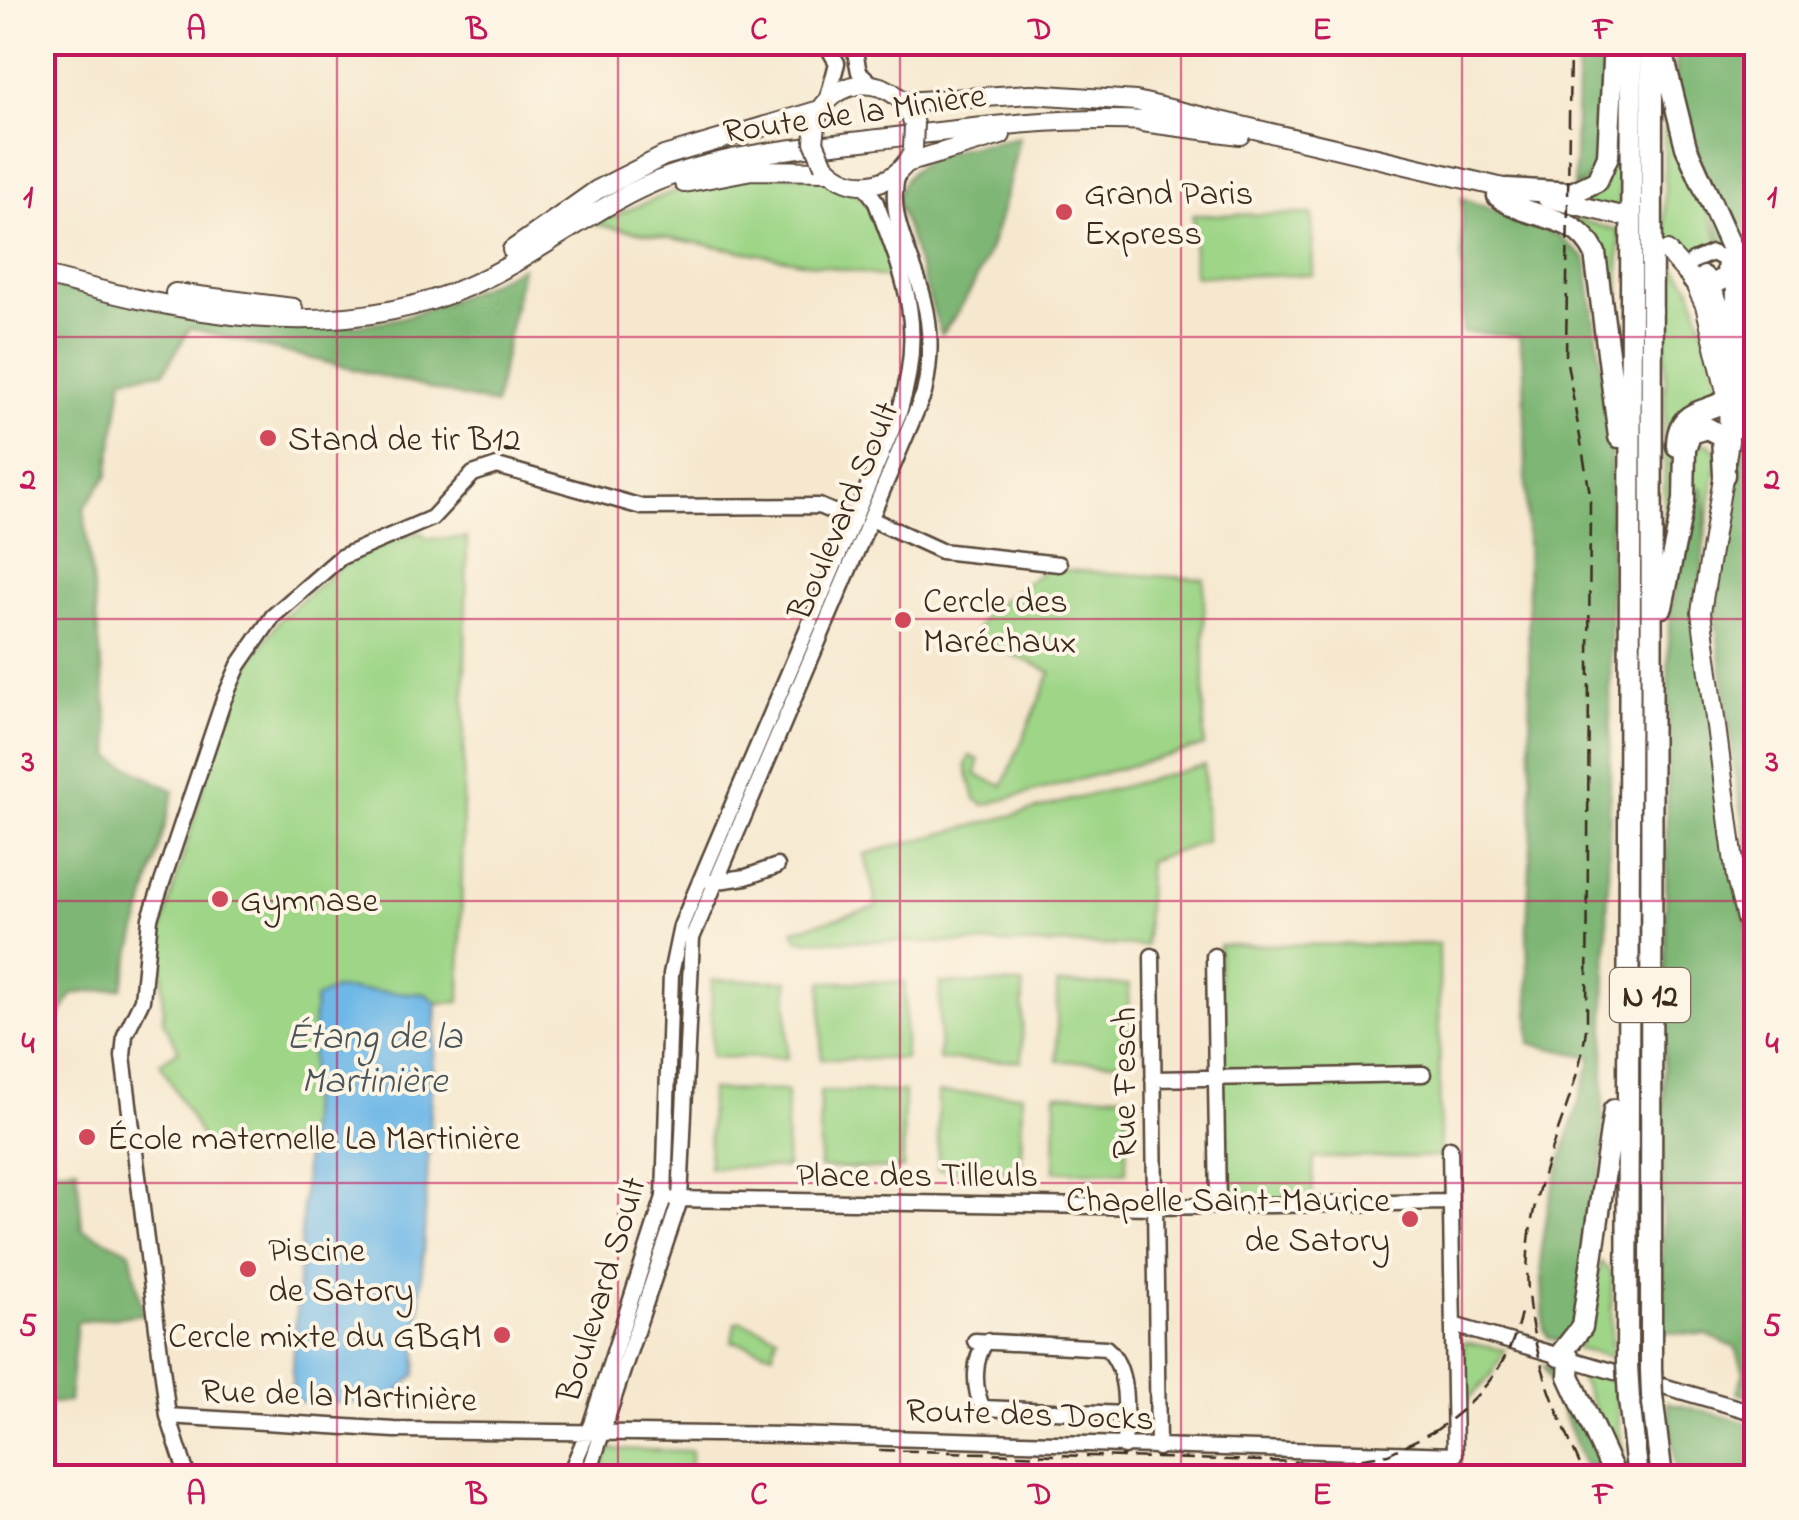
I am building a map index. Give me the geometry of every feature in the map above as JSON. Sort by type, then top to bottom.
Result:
[{"type":"highway","points":[[1502,192],[1572,193],[1597,181],[1608,156],[1614,42]]},
{"type":"highway","name":"N 12","points":[[1632,42],[1627,1364],[1638,1478]]},
{"type":"highway","name":"N 12","points":[[1652,42],[1651,1370],[1662,1478]]},
{"type":"highway","points":[[1661,42],[1686,147],[1736,258],[1733,392],[1688,414],[1681,424],[1677,436],[1679,518]]},
{"type":"highway","points":[[1502,192],[1569,223],[1595,253],[1621,470],[1631,491]]},
{"type":"highway","points":[[1699,275],[1727,278],[1730,261],[1718,222]]},
{"type":"highway","points":[[1653,620],[1663,605],[1691,433],[1707,428],[1722,436],[1724,475]]},
{"type":"highway","points":[[1616,1478],[1574,1388],[1565,1357],[1582,1327],[1614,1109],[1626,1092]]},
{"type":"main road","points":[[42,264],[196,298],[266,307],[352,308],[424,290],[468,273],[559,219],[597,190],[664,156],[821,109],[847,86],[872,84],[906,105],[914,124],[906,162]]},
{"type":"main road","points":[[906,105],[1031,94],[1110,98],[1152,115]]},
{"type":"main road","name":"Route de la Minière","points":[[559,219],[654,170],[699,155],[1044,108],[1152,115]]},
{"type":"main road","points":[[821,109],[814,142],[827,168]]},
{"type":"main road","points":[[42,275],[196,310],[265,319],[354,318],[388,312],[472,285],[580,221],[642,196],[706,178],[779,168],[827,168],[864,185],[886,181],[906,162],[964,143],[1015,132],[1152,115],[1254,126],[1618,219]]},
{"type":"main road","name":"Route de la Minière","points":[[580,221],[656,182],[743,157],[1044,120],[1152,115]]},
{"type":"main road","points":[[1667,246],[1699,275],[1733,392],[1739,444],[1711,574],[1710,612],[1744,872],[1756,917]]},
{"type":"main road","points":[[1733,392],[1724,475],[1701,612],[1736,878],[1746,920],[1756,939]]},
{"type":"street","points":[[853,42],[859,72],[872,84]]},
{"type":"street","points":[[821,109],[836,75],[834,46]]},
{"type":"street","name":"Boulevard Soult","points":[[717,857],[871,519],[919,409],[929,373],[924,298],[892,194],[906,162]]},
{"type":"street","name":"Boulevard Soult","points":[[568,1478],[672,1198],[669,1106],[674,951],[717,857],[906,392],[915,334],[911,306],[883,222],[864,185]]},
{"type":"street","points":[[1699,275],[1712,253],[1730,261]]},
{"type":"street","name":"Rue de la Martinière","points":[[604,1433],[395,1430],[168,1416],[123,1062],[130,1024],[142,1000],[150,918],[231,682],[273,616],[341,558],[432,518],[473,474],[497,466],[642,506],[819,506],[854,521]]},
{"type":"street","points":[[871,519],[941,551],[1059,564]]},
{"type":"street","points":[[717,857],[746,878]]},
{"type":"street","points":[[707,881],[746,878],[778,866]]},
{"type":"street","name":"Boulevard Soult","points":[[587,1478],[604,1433],[672,1198],[686,1106],[688,966],[707,881]]},
{"type":"street","name":"Rue Fesch","points":[[1152,956],[1158,1448]]},
{"type":"street","points":[[1214,956],[1218,1206]]},
{"type":"street","points":[[1152,1078],[1423,1074]]},
{"type":"street","points":[[669,1106],[686,1106]]},
{"type":"street","points":[[1450,1148],[1453,1324],[1756,1413]]},
{"type":"street","name":"Place des Tilleuls","points":[[672,1198],[1154,1207],[1450,1202]]},
{"type":"street","name":"Route des Docks","points":[[604,1433],[1455,1455],[1453,1324]]},
{"type":"street","points":[[1124,1447],[1125,1414],[1116,1360],[1106,1348],[981,1341],[976,1380],[983,1408],[1125,1414]]},
{"type":"street","points":[[168,1416],[188,1478]]},
{"type":"green space","points":[[1578,43],[1605,43],[1598,170],[1574,188]]},
{"type":"green space","points":[[1676,43],[1756,43],[1756,887],[1735,774],[1715,613],[1748,398],[1742,334],[1707,179],[1676,94]]},
{"type":"green space","points":[[1620,86],[1619,213],[1573,202]]},
{"type":"green space","points":[[1664,97],[1724,253],[1695,256],[1665,235]]},
{"type":"green space","points":[[1019,137],[1000,216],[983,265],[958,312],[941,334],[897,200],[903,182],[928,159],[945,152]]},
{"type":"green space","points":[[757,174],[820,179],[836,183],[862,199],[879,227],[894,279],[594,224],[672,192]]},
{"type":"green space","points":[[1462,198],[1558,235],[1586,259],[1611,433],[1610,786],[1602,1163],[1573,1331],[1563,1342],[1549,1338],[1544,1330],[1541,1249],[1547,1209],[1592,1057],[1530,1044],[1527,929],[1532,824],[1524,367],[1519,336],[1462,332]]},
{"type":"green space","points":[[1312,214],[1313,275],[1194,276],[1193,215]]},
{"type":"green space","points":[[1573,218],[1619,231],[1620,352],[1613,352],[1601,264]]},
{"type":"green space","points":[[1666,257],[1690,285],[1725,400],[1670,442],[1674,519],[1664,570]]},
{"type":"green space","points":[[522,267],[495,405],[190,328],[164,372],[123,377],[108,475],[84,508],[112,758],[174,791],[122,988],[72,994],[43,1049],[42,279],[176,313],[273,326],[321,327],[367,324],[410,315]]},
{"type":"green space","points":[[1709,443],[1718,455],[1704,544],[1691,488],[1695,445]]},
{"type":"green space","points":[[1691,488],[1703,488],[1706,515],[1699,619],[1742,908],[1756,948],[1756,1399],[1737,1393],[1744,1372],[1736,1348],[1707,1335],[1661,1332],[1669,619]]},
{"type":"green space","points":[[420,532],[427,539],[467,538],[460,1002],[437,1003],[426,994],[335,989],[315,999],[307,1142],[208,1149],[160,1063],[179,1050],[163,1021],[162,929],[218,735],[245,670],[280,619],[337,569],[378,546]]},
{"type":"green space","points":[[1046,569],[1204,579],[1204,746],[984,805],[975,799],[966,765],[970,756],[979,760],[976,775],[1003,786],[1051,672],[973,637],[985,613]]},
{"type":"green space","points":[[1204,765],[1206,842],[1148,861],[1146,946],[799,940],[793,930],[877,907],[865,854]]},
{"type":"green space","points":[[1439,944],[1440,1157],[1314,1158],[1312,1200],[1223,1201],[1219,945]]},
{"type":"green space","points":[[712,980],[788,981],[787,1058],[711,1057]]},
{"type":"green space","points":[[822,982],[905,982],[905,1059],[821,1059]]},
{"type":"green space","points":[[940,983],[1023,984],[1022,1061],[939,1060]]},
{"type":"green space","points":[[1057,984],[1129,985],[1128,1062],[1057,1061]]},
{"type":"green space","points":[[43,1089],[54,1169],[77,1167],[82,1229],[130,1251],[143,1314],[77,1322],[69,1402],[43,1403]]},
{"type":"green space","points":[[710,1090],[787,1091],[786,1168],[709,1167]]},
{"type":"green space","points":[[820,1091],[904,1092],[903,1169],[820,1168]]},
{"type":"green space","points":[[938,1093],[1022,1094],[1021,1171],[938,1170]]},
{"type":"green space","points":[[1056,1094],[1127,1095],[1126,1172],[1055,1171]]},
{"type":"green space","points":[[1601,1262],[1612,1274],[1611,1357],[1577,1349]]},
{"type":"green space","points":[[740,1321],[777,1335],[773,1353],[732,1341],[735,1323]]},
{"type":"green space","points":[[1464,1342],[1505,1350],[1490,1377],[1463,1405]]},
{"type":"green space","points":[[1543,1365],[1560,1373],[1607,1477],[1598,1477],[1595,1467],[1585,1467]]},
{"type":"green space","points":[[1584,1372],[1614,1380],[1625,1477],[1580,1377]]},
{"type":"green space","points":[[1667,1402],[1756,1425],[1756,1477],[1677,1477]]},
{"type":"green space","points":[[609,1449],[692,1451],[689,1477],[598,1477]]},
{"type":"water","name":"Étang de la Martinière","points":[[335,989],[426,994],[437,1003],[416,1375],[403,1386],[392,1404],[291,1401],[315,999]]},
{"type":"railway","points":[[1570,42],[1566,357],[1590,494],[1587,1020],[1575,1080],[1533,1217],[1528,1294],[1542,1366],[1586,1478]]},
{"type":"railway","points":[[1432,1433],[1464,1408],[1490,1379],[1510,1346],[1522,1307]]},
{"type":"railway","points":[[879,1450],[1333,1463],[1388,1454],[1442,1427]]},
{"type":"place","name":"Grand Paris Express","points":[[1064,212]]},
{"type":"place","name":"Stand de tir B12","points":[[268,438]]},
{"type":"place","name":"Cercle des Maréchaux","points":[[903,620]]},
{"type":"place","name":"Gymnase","points":[[220,899]]},
{"type":"place","name":"École maternelle La Martinière","points":[[87,1137]]},
{"type":"place","name":"Chapelle Saint-Maurice de Satory","points":[[1410,1219]]},
{"type":"place","name":"Piscine de Satory","points":[[248,1269]]},
{"type":"place","name":"Cercle mixte du GBGM","points":[[502,1335]]}]
